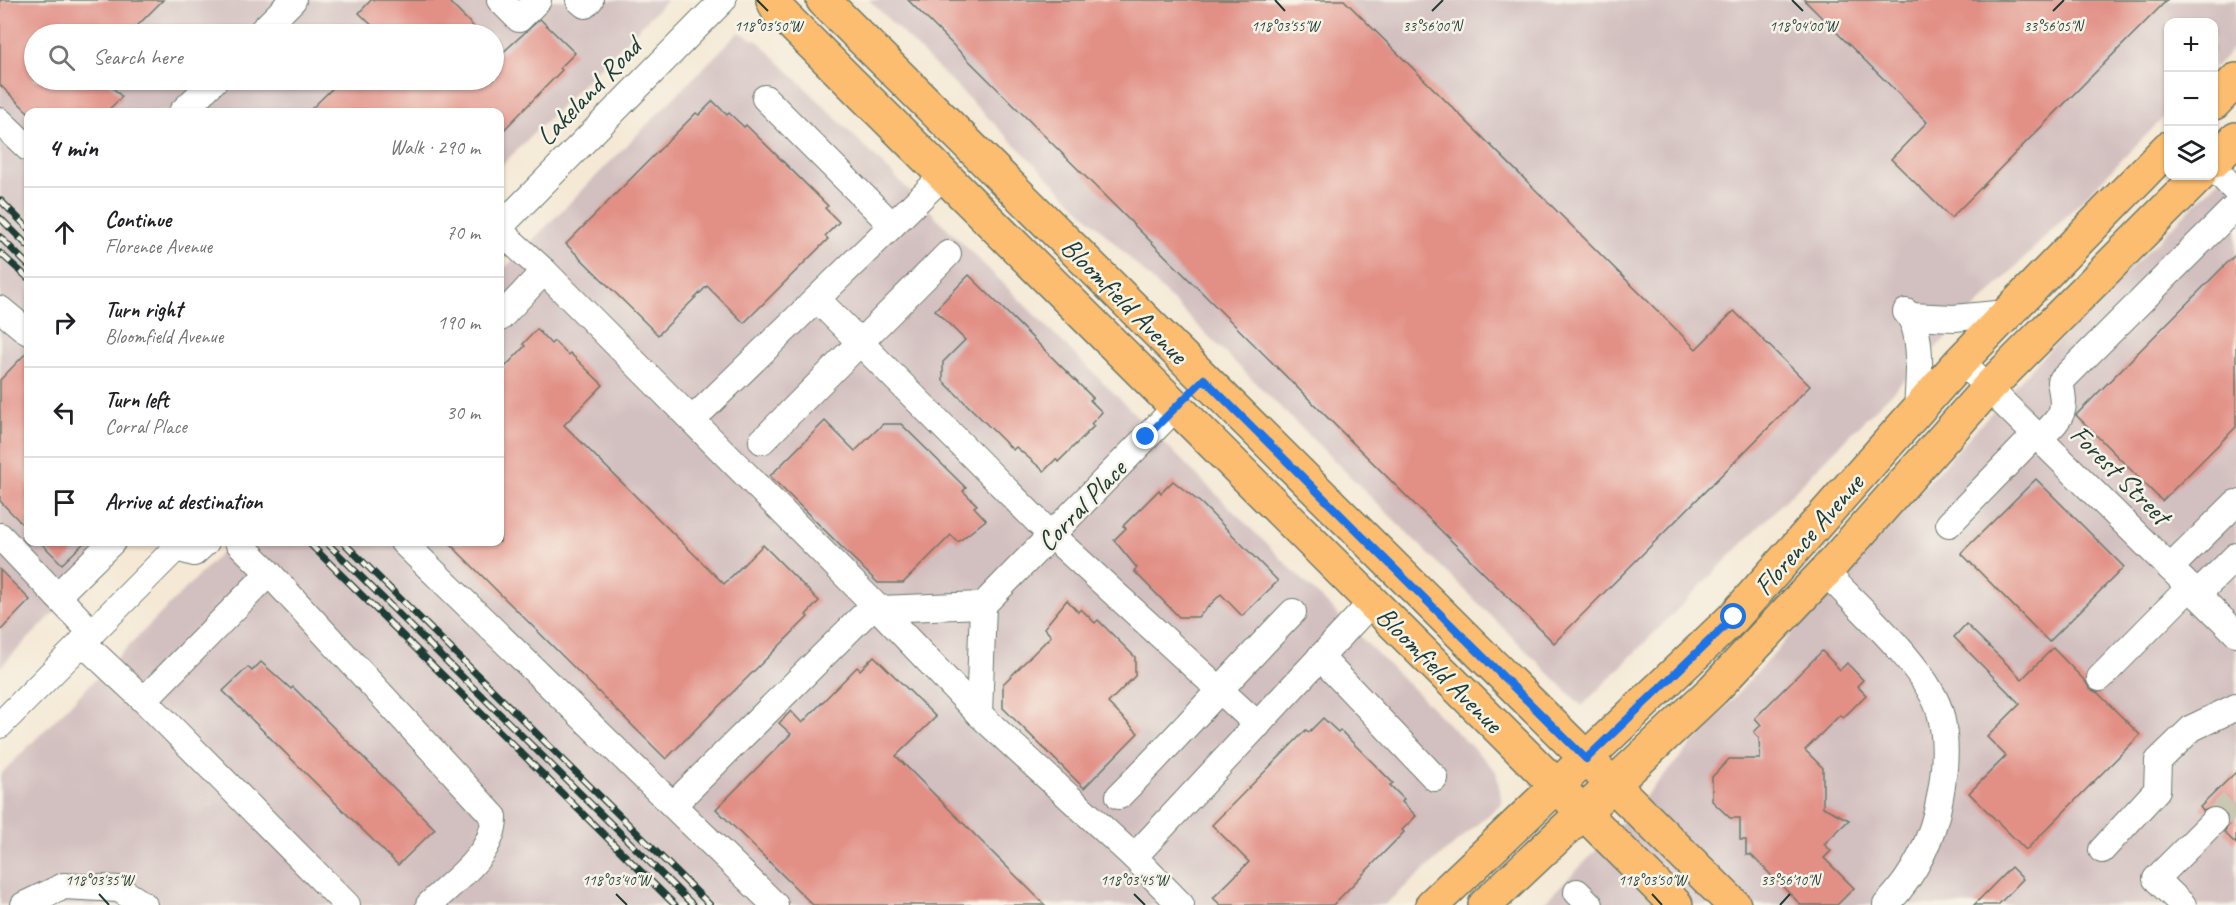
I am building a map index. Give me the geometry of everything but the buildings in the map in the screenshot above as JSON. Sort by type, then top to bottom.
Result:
[{"type":"main road","name":"Bloomfield Avenue","points":[[773,0],[777,9],[1676,905]]},
{"type":"main road","name":"Bloomfield Avenue","points":[[823,0],[1734,905]]},
{"type":"main road","points":[[2218,99],[2236,80]]},
{"type":"main road","points":[[2218,157],[2236,139]]},
{"type":"main road","name":"Florence Avenue","points":[[1432,905],[1734,617],[1961,361],[2164,153]]},
{"type":"main road","name":"Florence Avenue","points":[[1485,905],[1713,690],[1825,572],[1989,387],[2195,180]]},
{"type":"main road","name":"Corral Place","points":[[1176,407],[1204,379]]},
{"type":"main road","points":[[1812,530],[1809,543],[1825,572]]},
{"type":"street","points":[[269,24],[293,0]]},
{"type":"street","points":[[500,0],[519,19],[538,0]]},
{"type":"street","points":[[579,0],[585,6],[590,0]]},
{"type":"street","name":"Lakeland Road","points":[[504,225],[723,0]]},
{"type":"street","points":[[186,108],[205,90]]},
{"type":"street","points":[[765,98],[892,225]]},
{"type":"street","points":[[0,121],[24,144]]},
{"type":"street","points":[[2218,172],[2236,191]]},
{"type":"street","points":[[692,420],[944,176]]},
{"type":"street","points":[[1948,524],[2038,436],[2062,416],[2065,404],[2060,382],[2236,206]]},
{"type":"street","points":[[504,233],[877,607],[979,714],[1134,857],[1181,905]]},
{"type":"street","points":[[762,441],[948,254]]},
{"type":"street","points":[[504,314],[544,271]]},
{"type":"street","points":[[817,299],[1051,535],[1258,724]]},
{"type":"street","points":[[0,309],[24,329]]},
{"type":"street","points":[[1917,410],[1918,347],[1908,314],[1954,318],[2007,313]]},
{"type":"street","name":"Forest Street","points":[[1961,361],[2236,633]]},
{"type":"street","name":"Corral Place","points":[[982,605],[1176,407]]},
{"type":"street","points":[[2170,568],[2236,503]]},
{"type":"street","points":[[0,536],[57,596],[87,638],[144,700],[347,905]]},
{"type":"street","points":[[57,596],[108,546]]},
{"type":"street","points":[[0,725],[175,546]]},
{"type":"street","points":[[178,546],[194,553],[202,546]]},
{"type":"street","points":[[242,546],[494,817],[494,830],[485,851],[429,905]]},
{"type":"street","points":[[407,546],[775,905]]},
{"type":"street","points":[[2100,678],[2194,591],[2236,556]]},
{"type":"street","points":[[1825,572],[1915,669],[1941,714],[1944,750],[1943,779],[1931,835],[1923,856],[1886,905]]},
{"type":"street","points":[[144,700],[269,573]]},
{"type":"street","points":[[1134,857],[1372,602]]},
{"type":"street","points":[[673,805],[877,607],[982,605],[979,714]]},
{"type":"street","points":[[1119,796],[1185,730],[1219,689],[1293,612]]},
{"type":"street","points":[[1320,657],[1435,778]]},
{"type":"street","points":[[2102,850],[2157,790],[2158,761],[2192,728],[2236,707]]},
{"type":"street","points":[[2183,905],[2156,879],[2214,821]]},
{"type":"street","points":[[24,905],[64,886],[119,889],[136,903]]},
{"type":"shaded area","points":[[0,0],[667,0],[504,163],[504,108],[24,108],[24,546],[121,546],[0,667]]},
{"type":"shaded area","points":[[869,0],[2236,0],[2236,45],[2218,64],[2218,18],[2164,18],[2164,117],[1582,706]]},
{"type":"shaded area","points":[[739,32],[759,42],[1496,771],[1502,803],[1384,905],[0,905],[0,775],[228,546],[504,546],[504,269]]},
{"type":"shaded area","points":[[2236,163],[2236,905],[1541,905],[1591,856],[2036,363]]},
{"type":"tunnel","points":[[2214,821],[2236,799]]},
{"type":"railway","points":[[0,200],[24,224]]},
{"type":"railway","points":[[0,218],[24,242]]},
{"type":"railway","points":[[0,237],[24,261]]},
{"type":"railway","points":[[0,253],[24,274]]},
{"type":"railway","points":[[312,546],[675,905]]},
{"type":"railway","points":[[330,546],[693,905]]},
{"type":"railway","points":[[347,546],[710,905]]},
{"type":"route","points":[[1146,437],[1204,379],[1586,759],[1734,617]]}]
